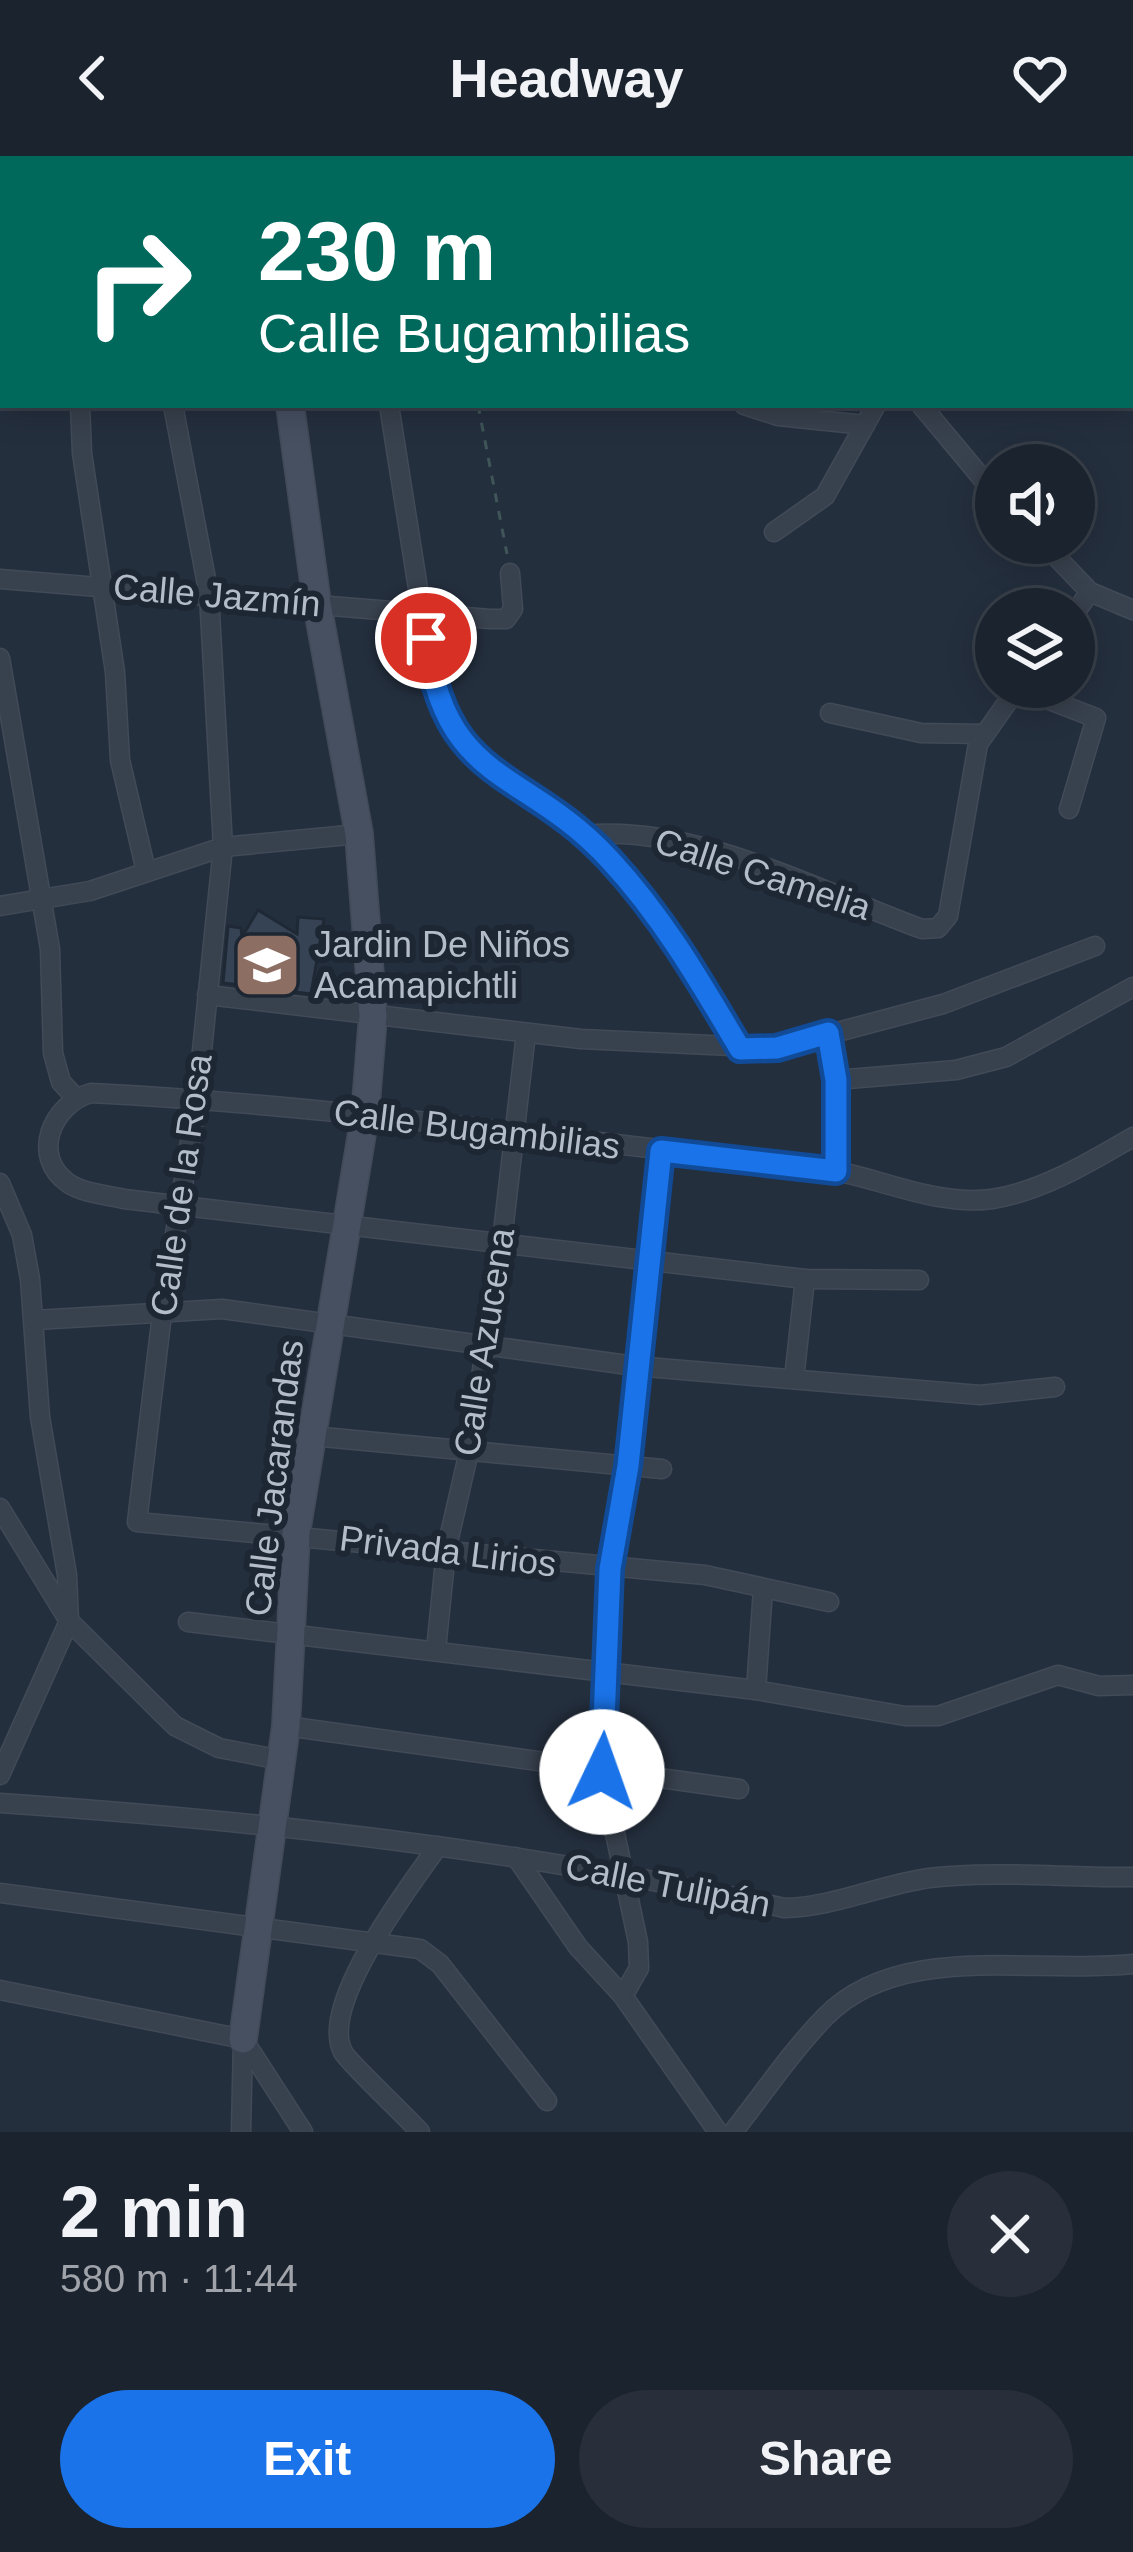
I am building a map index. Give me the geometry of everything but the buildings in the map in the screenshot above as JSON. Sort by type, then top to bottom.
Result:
[{"type":"street","points":[[80,408],[120,760],[146,872]]},
{"type":"street","name":"Calle de la Rosa","points":[[136,1522],[162,1314],[197,1099],[223,847],[208,595],[174,408]]},
{"type":"street","name":"Calle Jacarandas","points":[[241,2132],[243,2038],[286,1726],[296,1533],[350,1222],[373,1016],[359,834],[316,604],[290,408]]},
{"type":"street","name":"Calle Camelia","points":[[389,408],[435,696],[452,731],[474,755],[586,836],[683,951],[740,1049]]},
{"type":"street","points":[[753,408],[778,416],[865,425]]},
{"type":"street","points":[[773,532],[825,496],[875,408]]},
{"type":"street","points":[[924,408],[975,470]]},
{"type":"street","points":[[1063,564],[1086,588]]},
{"type":"street","name":"Calle Jazmín","points":[[0,579],[506,619],[513,610],[510,573]]},
{"type":"street","points":[[1095,594],[1133,610]]},
{"type":"street","points":[[0,658],[50,950],[53,1052],[61,1082],[84,1096],[58,1114],[50,1133],[52,1168],[71,1186],[182,1206],[350,1222],[648,1262],[805,1279],[920,1280]]},
{"type":"street","points":[[830,713],[921,733],[984,734],[1003,708]]},
{"type":"street","points":[[1069,809],[1096,718],[1071,708]]},
{"type":"street","name":"Calle Camelia","points":[[586,836],[630,831],[697,846],[922,928],[938,928],[948,916],[978,744],[984,734]]},
{"type":"street","points":[[5,906],[40,902],[223,847],[359,834]]},
{"type":"street","points":[[207,995],[526,1034],[777,1048],[943,1004],[1094,946]]},
{"type":"street","points":[[836,1080],[956,1070],[1006,1057],[1133,987]]},
{"type":"street","points":[[828,1033],[836,1080],[836,1171]]},
{"type":"street","name":"Calle Azucena","points":[[436,1650],[446,1551],[470,1447],[502,1241],[526,1034]]},
{"type":"street","name":"Calle Bugambilias","points":[[84,1096],[197,1099],[365,1115],[836,1171],[942,1197],[991,1199],[1039,1186],[1133,1137]]},
{"type":"street","points":[[623,1996],[639,1968],[602,1772],[610,1569],[628,1466],[661,1151]]},
{"type":"street","points":[[0,1183],[22,1235],[36,1319],[40,1417],[68,1575],[69,1621],[0,1775]]},
{"type":"street","points":[[794,1379],[805,1279]]},
{"type":"street","points":[[36,1319],[222,1309],[635,1366],[980,1395],[1055,1387]]},
{"type":"street","points":[[312,1436],[470,1447],[662,1469]]},
{"type":"street","points":[[0,1508],[69,1621],[175,1726],[219,1748],[281,1760]]},
{"type":"street","name":"Privada Lirios","points":[[136,1522],[296,1533],[610,1569],[705,1575],[829,1602]]},
{"type":"street","points":[[756,1690],[763,1589]]},
{"type":"street","points":[[188,1622],[756,1690],[905,1716],[938,1716],[1058,1675],[1099,1686],[1133,1685]]},
{"type":"street","points":[[286,1726],[739,1789]]},
{"type":"street","name":"Calle Tulipán","points":[[0,1803],[438,1846],[623,1872],[784,1908],[811,1907],[927,1879],[1047,1873],[1133,1877]]},
{"type":"street","points":[[420,2132],[340,2045],[346,1993],[438,1846]]},
{"type":"street","points":[[516,1857],[578,1947],[623,1996],[718,2132]]},
{"type":"street","points":[[0,1893],[421,1949],[440,1964],[548,2101]]},
{"type":"street","points":[[734,2132],[827,2015],[886,1978],[968,1966],[1063,1970],[1133,1964]]},
{"type":"street","points":[[0,1990],[243,2038],[303,2132]]},
{"type":"path","points":[[479,408],[510,573]]},
{"type":"place","name":"Jardin De Niños Acamapichtli","points":[[267,965]]},
{"type":"route","points":[[426,638],[435,696],[452,731],[474,755],[586,836],[613,863],[683,951],[740,1049],[777,1048],[828,1033],[833,1059],[836,1171],[661,1151],[628,1466],[610,1569],[602,1772]]}]
